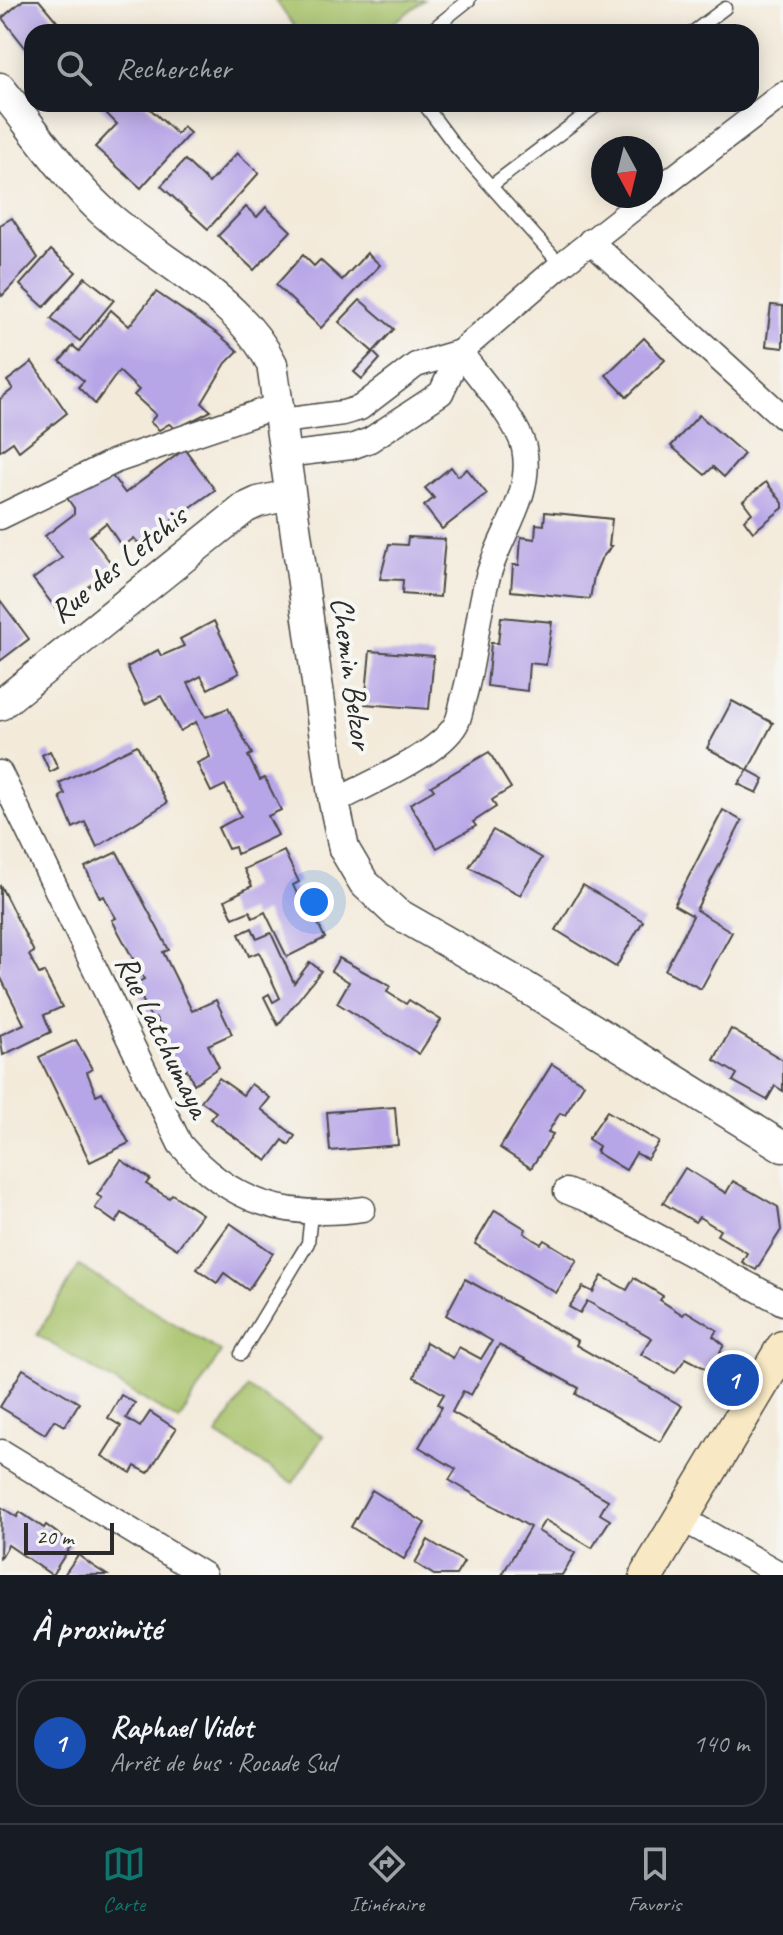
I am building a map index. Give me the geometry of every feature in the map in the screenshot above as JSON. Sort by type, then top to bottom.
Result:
[{"type":"main road","points":[[647,1575],[783,1348]]},
{"type":"street","name":"Chemin Belzor","points":[[1,91],[101,210],[215,298],[249,329],[264,347],[272,364],[334,802],[344,849],[364,883],[395,912],[522,985],[783,1147]]},
{"type":"street","points":[[663,185],[783,94]]},
{"type":"street","points":[[0,517],[115,461],[281,413],[343,413],[360,408],[416,365],[460,352],[633,208]]},
{"type":"street","points":[[590,241],[783,417]]},
{"type":"street","points":[[285,455],[351,447],[370,440],[441,393],[460,352]]},
{"type":"street","points":[[334,802],[435,748],[457,723],[487,580],[500,542],[519,503],[527,475],[523,445],[506,414],[460,352]]},
{"type":"street","name":"Rue des Letchis","points":[[0,705],[245,508],[289,495]]},
{"type":"street","name":"Rue Latchumaya","points":[[0,773],[180,1144],[199,1167],[245,1195],[283,1210],[311,1214],[363,1209]]},
{"type":"street","points":[[566,1191],[591,1201],[783,1303]]},
{"type":"street","points":[[2,1452],[204,1575]]},
{"type":"street","points":[[681,1518],[782,1575]]},
{"type":"lane","points":[[439,24],[469,0]]},
{"type":"lane","points":[[704,24],[725,8]]},
{"type":"lane","points":[[430,112],[456,147],[561,265]]},
{"type":"lane","points":[[491,186],[588,112]]},
{"type":"lane","points":[[241,1354],[308,1243],[311,1214]]},
{"type":"green space","points":[[275,0],[424,0],[392,24],[293,24]]},
{"type":"green space","points":[[79,1266],[221,1352],[179,1421],[37,1335]]},
{"type":"green space","points":[[248,1388],[323,1436],[293,1483],[217,1435]]},
{"type":"building","points":[[23,0],[39,0],[59,24],[24,24],[24,46],[2,18]]},
{"type":"building","points":[[105,112],[154,112],[177,134],[183,127],[190,133],[141,188],[95,147],[117,124]]},
{"type":"building","points":[[237,153],[259,173],[208,229],[161,186],[185,160],[209,183]]},
{"type":"building","points":[[246,207],[257,217],[266,207],[291,231],[254,270],[218,236]]},
{"type":"building","points":[[12,218],[38,258],[2,296],[0,225]]},
{"type":"building","points":[[51,250],[76,272],[44,307],[20,285]]},
{"type":"building","points":[[367,253],[380,265],[321,328],[276,285],[303,255],[314,266],[320,260],[342,280]]},
{"type":"building","points":[[85,277],[114,300],[80,341],[51,319]]},
{"type":"building","points":[[156,292],[238,351],[226,363],[202,403],[211,411],[176,429],[169,424],[159,430],[150,422],[156,415],[134,395],[139,390],[119,371],[95,404],[78,387],[84,381],[60,361],[73,346],[79,351],[111,310],[129,326]]},
{"type":"building","points":[[360,300],[394,329],[373,352],[339,322]]},
{"type":"building","points":[[771,305],[783,306],[783,348],[766,346]]},
{"type":"building","points":[[644,338],[665,360],[627,397],[606,375]]},
{"type":"building","points":[[373,352],[380,359],[362,379],[354,372]]},
{"type":"building","points":[[32,362],[67,413],[19,451],[13,442],[0,451],[0,399],[13,389],[7,381]]},
{"type":"building","points":[[699,415],[744,454],[724,477],[713,467],[705,475],[671,446]]},
{"type":"building","points":[[185,449],[215,490],[139,544],[134,538],[122,547],[106,523],[90,536],[114,567],[57,610],[33,579],[62,558],[45,536],[74,514],[74,508],[65,495],[109,472],[125,493]]},
{"type":"building","points":[[451,467],[458,476],[467,469],[487,494],[442,529],[424,506],[434,498],[425,488]]},
{"type":"building","points":[[766,482],[783,503],[783,508],[753,532],[744,520],[752,513],[743,501]]},
{"type":"building","points":[[545,512],[612,519],[609,546],[612,546],[601,559],[590,599],[511,591],[513,565],[519,565],[521,537],[535,539],[536,524],[544,525]]},
{"type":"building","points":[[408,537],[445,539],[440,597],[402,594],[403,580],[380,579],[389,544],[407,545]]},
{"type":"building","points":[[0,600],[29,639],[0,661]]},
{"type":"building","points":[[501,617],[552,622],[546,665],[529,663],[527,691],[487,686],[491,643],[498,643]]},
{"type":"building","points":[[214,621],[239,673],[208,689],[201,676],[188,683],[206,717],[228,708],[252,754],[248,756],[260,780],[265,778],[281,810],[268,816],[278,835],[237,854],[235,847],[228,849],[218,828],[241,816],[225,785],[211,792],[197,763],[210,757],[196,722],[180,731],[161,696],[145,704],[127,667],[158,650],[161,656],[184,646],[180,639]]},
{"type":"building","points":[[370,651],[434,656],[429,709],[365,704]]},
{"type":"building","points":[[732,701],[773,723],[748,770],[707,748]]},
{"type":"building","points":[[137,745],[167,803],[97,847],[85,822],[73,828],[60,797],[65,794],[59,783]]},
{"type":"building","points":[[50,751],[58,768],[50,772],[42,755]]},
{"type":"building","points":[[489,752],[511,788],[492,800],[496,807],[473,822],[476,826],[437,848],[410,804],[434,790],[431,786]]},
{"type":"building","points":[[748,770],[764,779],[757,793],[738,784]]},
{"type":"building","points":[[723,810],[742,821],[696,910],[732,932],[701,989],[665,970],[693,916],[674,905]]},
{"type":"building","points":[[493,830],[542,858],[520,895],[469,867]]},
{"type":"building","points":[[284,851],[299,882],[293,885],[302,905],[308,903],[325,938],[287,957],[265,912],[253,918],[250,911],[233,918],[225,900],[252,886],[244,869]]},
{"type":"building","points":[[117,852],[169,950],[163,952],[192,1011],[216,1000],[232,1034],[208,1045],[219,1067],[194,1084],[187,1069],[177,1074],[161,1040],[165,1038],[156,1018],[152,1020],[135,984],[144,979],[112,920],[116,918],[104,896],[100,898],[85,867]]},
{"type":"building","points":[[0,885],[34,952],[29,955],[39,974],[44,972],[62,1007],[44,1015],[51,1032],[3,1055],[0,1035],[24,1024],[0,976]]},
{"type":"building","points":[[583,885],[643,921],[616,967],[556,930]]},
{"type":"building","points":[[252,928],[257,939],[271,933],[294,983],[310,962],[321,971],[278,1025],[264,997],[269,994],[273,1002],[280,998],[259,952],[249,956],[239,934]]},
{"type":"building","points":[[339,958],[390,986],[387,992],[406,1004],[409,1000],[441,1020],[419,1054],[337,1003],[349,982],[331,971]]},
{"type":"building","points":[[731,1029],[783,1060],[783,1091],[775,1086],[767,1100],[733,1081],[737,1074],[714,1060]]},
{"type":"building","points":[[76,1040],[92,1069],[87,1072],[96,1095],[102,1092],[129,1143],[90,1162],[39,1057]]},
{"type":"building","points":[[552,1064],[584,1084],[565,1115],[560,1113],[548,1132],[553,1134],[531,1168],[500,1148]]},
{"type":"building","points":[[219,1078],[243,1095],[251,1084],[270,1098],[261,1109],[295,1136],[289,1145],[283,1140],[267,1161],[210,1119],[216,1112],[201,1101]]},
{"type":"building","points":[[395,1107],[398,1145],[330,1151],[327,1112]]},
{"type":"building","points":[[607,1111],[659,1142],[647,1159],[636,1153],[626,1170],[596,1152],[599,1146],[588,1139]]},
{"type":"building","points":[[121,1160],[150,1179],[146,1184],[169,1198],[172,1194],[202,1214],[177,1249],[122,1213],[116,1223],[95,1208],[102,1198],[97,1195]]},
{"type":"building","points":[[685,1168],[726,1193],[733,1181],[778,1207],[781,1230],[756,1270],[742,1262],[747,1253],[717,1235],[720,1230],[699,1217],[695,1222],[663,1203]]},
{"type":"building","points":[[495,1210],[526,1229],[524,1233],[534,1240],[541,1244],[544,1240],[577,1260],[556,1293],[475,1244]]},
{"type":"building","points":[[230,1223],[273,1253],[248,1290],[224,1273],[217,1283],[197,1269]]},
{"type":"building","points":[[602,1276],[627,1290],[634,1278],[663,1296],[660,1300],[683,1315],[686,1311],[717,1330],[713,1336],[724,1345],[720,1352],[731,1358],[724,1370],[712,1363],[708,1370],[686,1358],[675,1373],[641,1354],[652,1338],[587,1301],[580,1313],[569,1307],[583,1287],[593,1292]]},
{"type":"building","points":[[465,1279],[578,1341],[576,1345],[682,1406],[660,1442],[576,1394],[579,1388],[499,1345],[471,1395],[463,1391],[452,1412],[608,1500],[600,1514],[610,1520],[592,1548],[545,1520],[538,1531],[575,1553],[562,1575],[502,1575],[530,1527],[449,1480],[456,1469],[419,1447],[442,1407],[438,1404],[444,1394],[414,1377],[426,1342],[453,1358],[459,1347],[481,1359],[492,1341],[446,1315]]},
{"type":"building","points":[[23,1369],[79,1403],[65,1426],[54,1420],[45,1434],[0,1407]]},
{"type":"building","points":[[121,1395],[135,1403],[126,1418],[140,1427],[150,1412],[176,1429],[148,1473],[135,1466],[131,1473],[102,1456],[121,1426],[108,1418]]},
{"type":"building","points":[[372,1490],[425,1523],[404,1559],[351,1527]]},
{"type":"building","points":[[1,1507],[17,1517],[20,1512],[44,1528],[46,1525],[72,1544],[52,1575],[8,1545],[0,1559]]},
{"type":"building","points":[[428,1540],[464,1562],[456,1575],[434,1575],[415,1563]]},
{"type":"building","points":[[78,1555],[93,1566],[107,1575],[64,1575]]},
{"type":"place","name":"Raphael Vidot","points":[[733,1380]]}]
